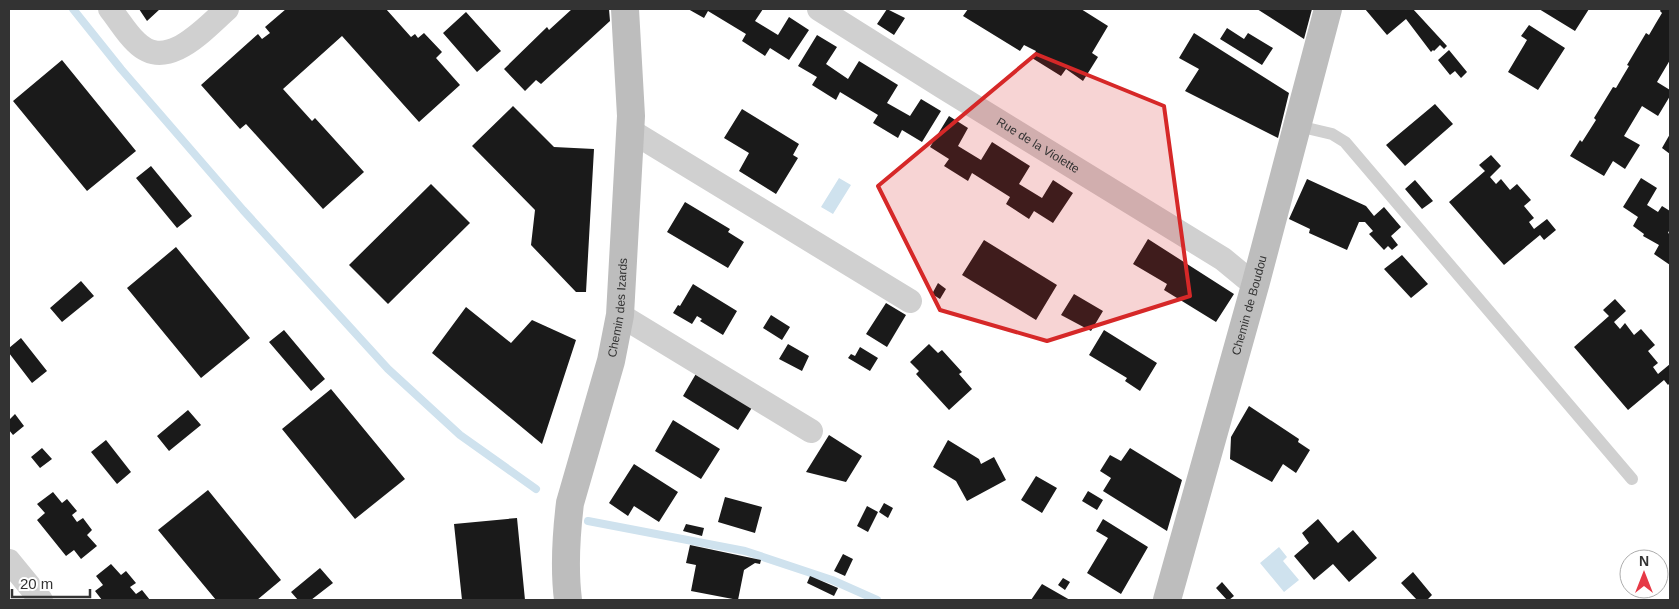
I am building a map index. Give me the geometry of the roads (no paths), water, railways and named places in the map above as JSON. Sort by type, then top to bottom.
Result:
[{"type":"street","points":[[110,9],[137,43],[152,52],[171,52],[189,43],[227,9]]},
{"type":"street","name":"Chemin des Izards","points":[[568,600],[565,571],[570,504],[611,361],[620,315],[631,116],[625,9]]},
{"type":"street","name":"Rue de la Violette","points":[[819,9],[1223,260],[1246,278],[1256,282]]},
{"type":"street","name":"Chemin de Boudou","points":[[1169,600],[1328,9]]},
{"type":"street","points":[[630,131],[910,301]]},
{"type":"street","points":[[620,315],[811,431]]},
{"type":"street","points":[[9,561],[41,600]]},
{"type":"lane","points":[[1298,126],[1332,134],[1346,142],[1632,479]]},
{"type":"water","points":[[839,178],[851,185],[833,214],[821,207]]},
{"type":"water","points":[[1279,547],[1287,557],[1283,561],[1299,580],[1284,592],[1260,563]]},
{"type":"waterway","points":[[73,9],[121,69],[243,210],[388,369],[460,435],[536,489]]},
{"type":"waterway","points":[[588,521],[745,551],[832,580],[877,600]]}]
